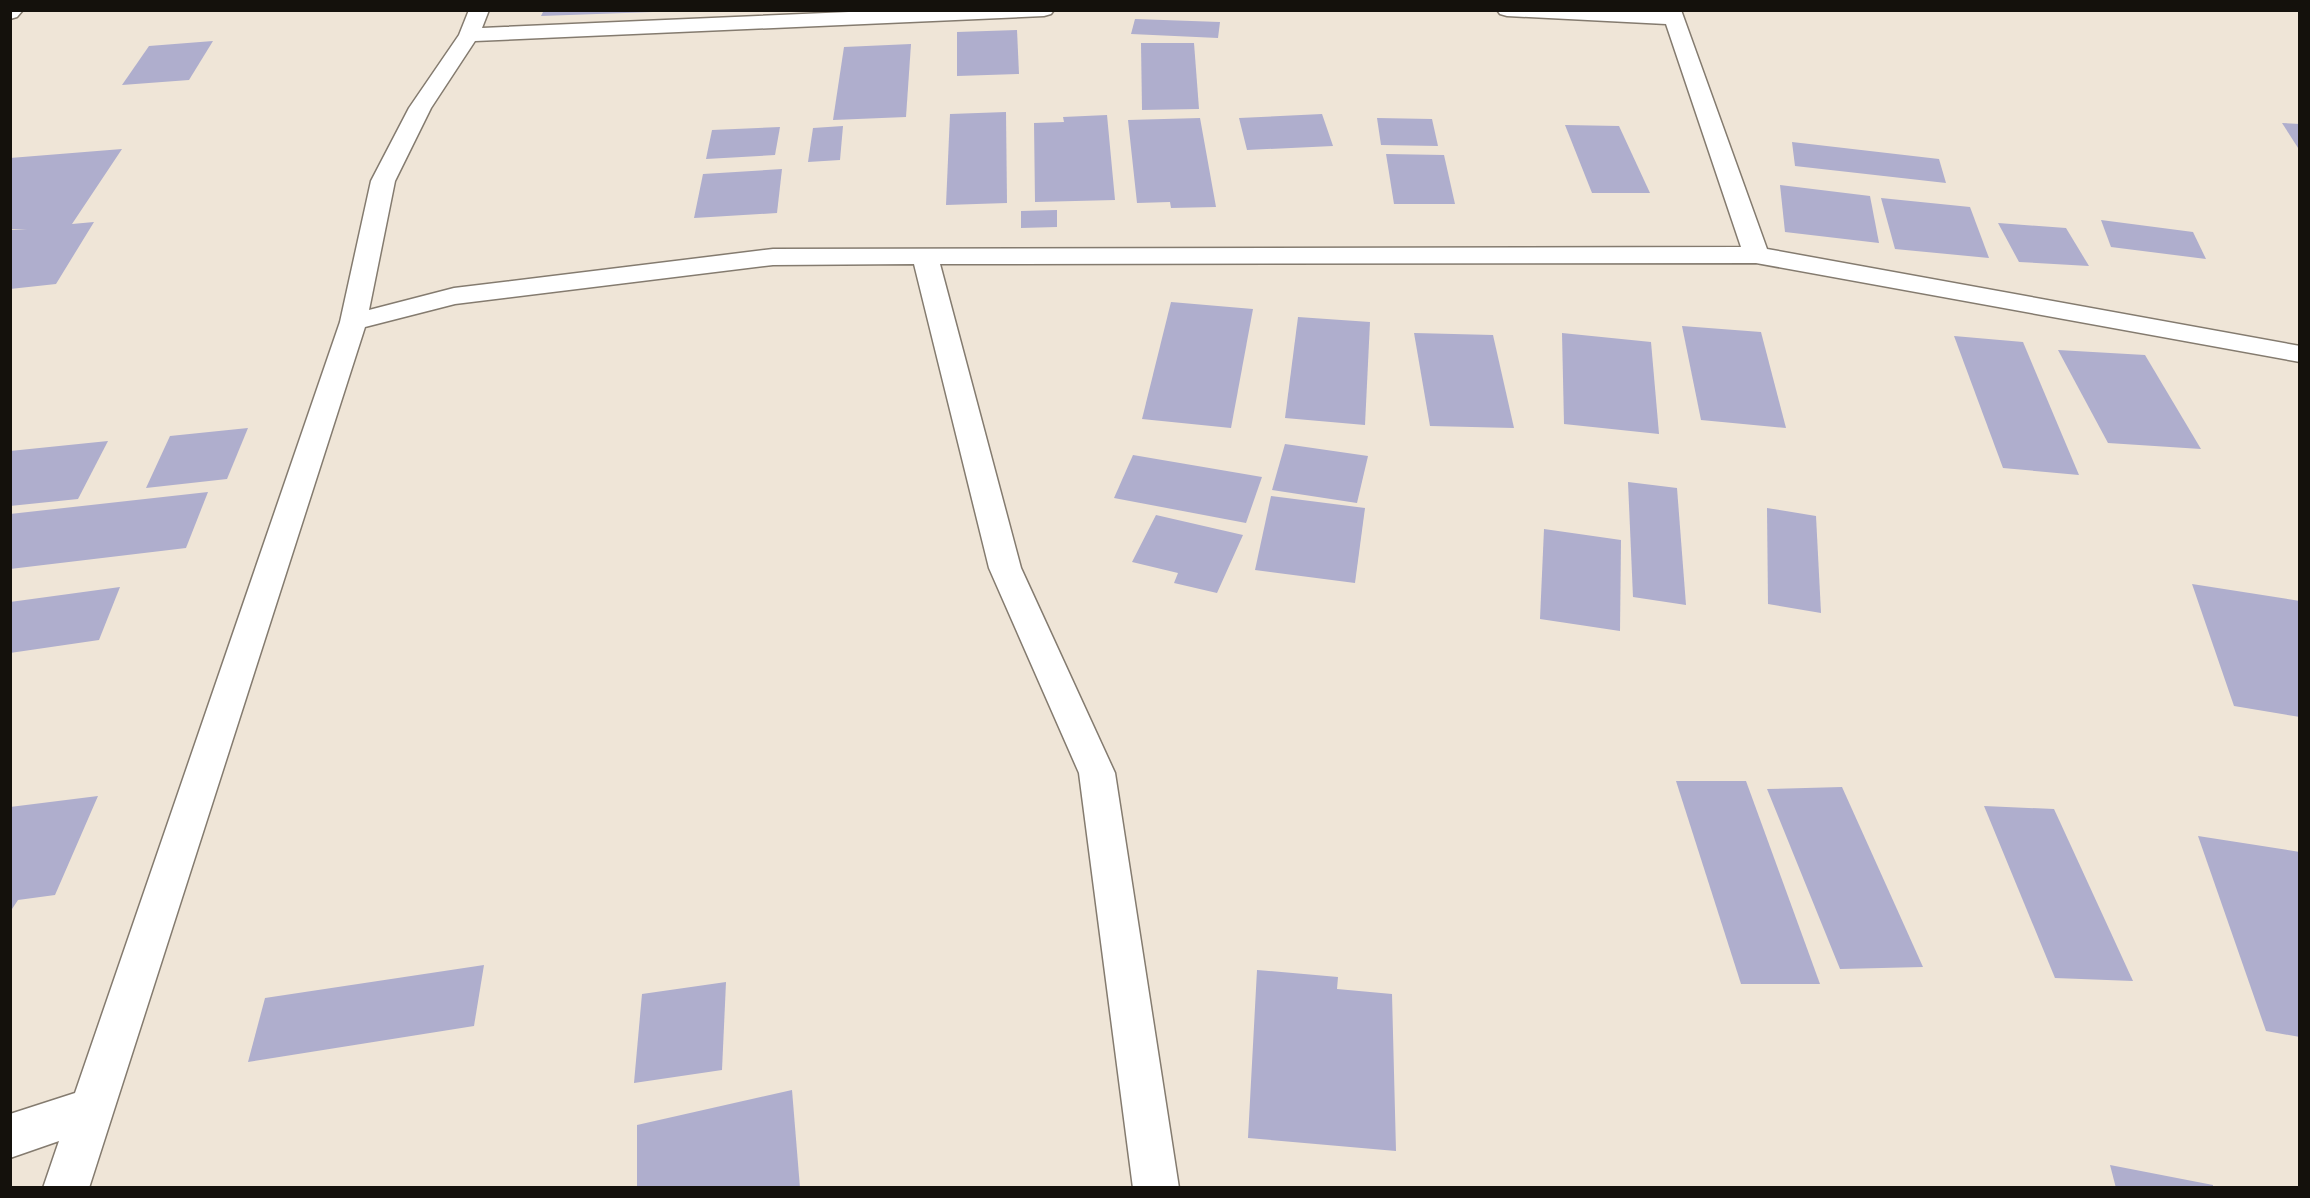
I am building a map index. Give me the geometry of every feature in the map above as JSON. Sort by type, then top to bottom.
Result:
[{"type":"street","points":[[66,1188],[353,322],[383,181],[420,108],[469,35],[479,10]]},
{"type":"street","points":[[469,35],[930,13],[1044,10]]},
{"type":"street","points":[[1507,10],[1672,14],[1756,255]]},
{"type":"street","points":[[353,322],[384,312],[454,296],[773,257],[1756,255],[2300,354]]},
{"type":"street","points":[[925,257],[1005,568],[1097,773],[1156,1188]]},
{"type":"street","points":[[10,1136],[92,1109]]},
{"type":"building","points":[[544,10],[653,10],[653,12],[541,16]]},
{"type":"building","points":[[1135,19],[1220,22],[1218,38],[1131,34]]},
{"type":"building","points":[[1017,30],[1019,74],[957,76],[957,32]]},
{"type":"building","points":[[213,41],[189,80],[122,85],[149,46]]},
{"type":"building","points":[[1141,43],[1194,43],[1199,109],[1142,110]]},
{"type":"building","points":[[911,44],[906,117],[833,120],[844,47]]},
{"type":"building","points":[[1006,112],[1007,203],[946,205],[950,114]]},
{"type":"building","points":[[1322,114],[1333,146],[1247,150],[1239,118]]},
{"type":"building","points":[[1107,115],[1115,200],[1035,202],[1034,123],[1064,122],[1063,117]]},
{"type":"building","points":[[1200,118],[1216,207],[1171,208],[1170,202],[1137,203],[1128,120]]},
{"type":"building","points":[[1377,118],[1432,119],[1438,146],[1381,145]]},
{"type":"building","points":[[2282,123],[2300,124],[2300,151]]},
{"type":"building","points":[[1565,125],[1619,126],[1650,193],[1592,193]]},
{"type":"building","points":[[843,126],[840,160],[808,162],[813,128]]},
{"type":"building","points":[[780,127],[775,155],[706,159],[712,130]]},
{"type":"building","points":[[1792,142],[1939,159],[1946,183],[1795,166]]},
{"type":"building","points":[[122,149],[72,224],[94,222],[56,284],[10,289],[10,230],[27,229],[10,229],[10,158]]},
{"type":"building","points":[[1386,154],[1444,155],[1455,204],[1394,204]]},
{"type":"building","points":[[782,169],[777,213],[694,218],[703,174]]},
{"type":"building","points":[[1780,185],[1870,196],[1879,243],[1785,232]]},
{"type":"building","points":[[1881,198],[1970,207],[1989,258],[1895,249]]},
{"type":"building","points":[[1057,210],[1057,227],[1021,228],[1021,211]]},
{"type":"building","points":[[2101,220],[2193,232],[2206,259],[2111,247]]},
{"type":"building","points":[[1998,223],[2066,228],[2089,266],[2019,262]]},
{"type":"building","points":[[1171,302],[1253,309],[1231,428],[1142,419]]},
{"type":"building","points":[[1298,317],[1370,322],[1365,425],[1285,418]]},
{"type":"building","points":[[1682,326],[1761,332],[1786,428],[1701,420]]},
{"type":"building","points":[[1414,333],[1493,335],[1514,428],[1430,426]]},
{"type":"building","points":[[1562,333],[1651,342],[1659,434],[1564,424]]},
{"type":"building","points":[[1954,336],[2023,342],[2079,475],[2003,468]]},
{"type":"building","points":[[2058,350],[2145,355],[2201,449],[2108,443]]},
{"type":"building","points":[[248,428],[227,479],[146,488],[170,436]]},
{"type":"building","points":[[108,441],[78,499],[10,506],[10,451]]},
{"type":"building","points":[[1285,444],[1368,456],[1357,503],[1272,490]]},
{"type":"building","points":[[1133,455],[1262,477],[1246,523],[1114,498]]},
{"type":"building","points":[[1628,482],[1677,488],[1686,605],[1633,597]]},
{"type":"building","points":[[208,492],[186,548],[10,569],[10,514]]},
{"type":"building","points":[[1271,496],[1365,508],[1355,583],[1255,570]]},
{"type":"building","points":[[1767,508],[1816,516],[1821,613],[1768,604]]},
{"type":"building","points":[[1156,515],[1243,535],[1217,593],[1174,583],[1178,573],[1132,562]]},
{"type":"building","points":[[1544,529],[1621,540],[1620,631],[1540,619]]},
{"type":"building","points":[[2192,584],[2300,601],[2300,717],[2234,706]]},
{"type":"building","points":[[120,587],[99,640],[10,653],[10,602]]},
{"type":"building","points":[[1676,781],[1746,781],[1820,984],[1741,984]]},
{"type":"building","points":[[1842,787],[1923,967],[1840,969],[1767,789]]},
{"type":"building","points":[[98,796],[55,895],[18,900],[10,912],[10,807]]},
{"type":"building","points":[[1984,806],[2054,809],[2133,981],[2055,978]]},
{"type":"building","points":[[2198,836],[2300,852],[2300,1037],[2266,1031]]},
{"type":"building","points":[[484,965],[474,1026],[248,1062],[265,998]]},
{"type":"building","points":[[1257,970],[1338,977],[1337,989],[1392,994],[1396,1151],[1248,1138]]},
{"type":"building","points":[[726,982],[722,1070],[634,1083],[642,994]]},
{"type":"building","points":[[792,1090],[800,1188],[637,1188],[637,1125]]},
{"type":"building","points":[[2110,1165],[2213,1185],[2213,1188],[2116,1188]]}]
